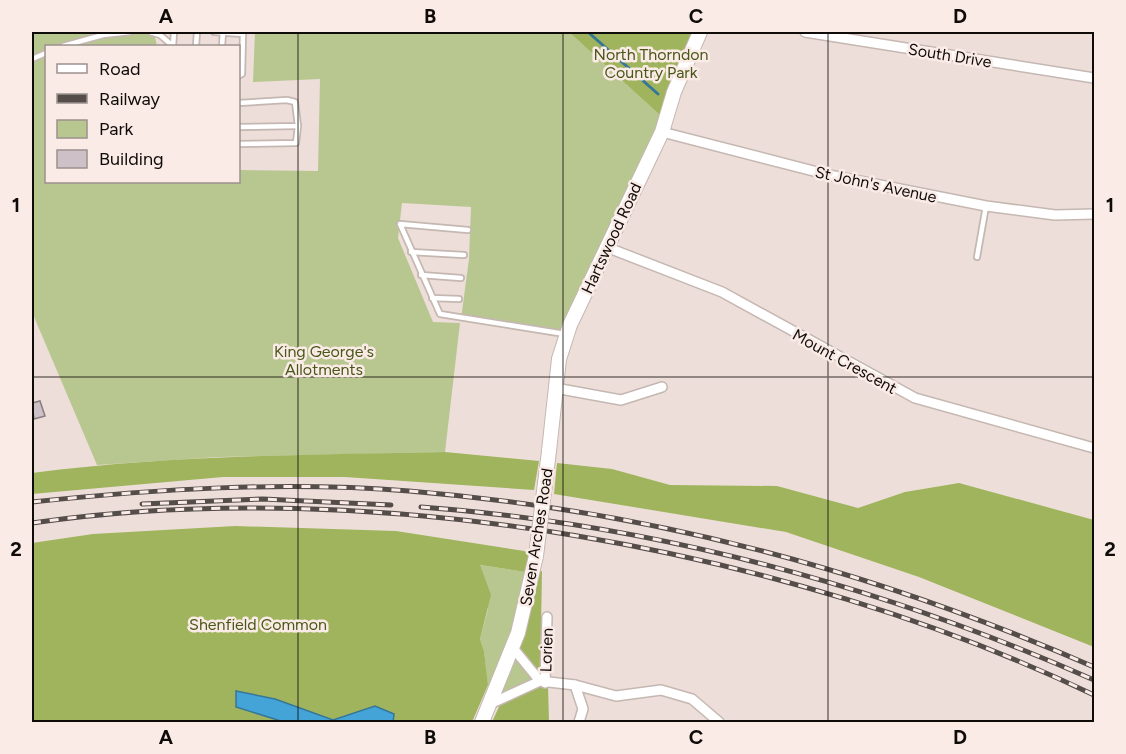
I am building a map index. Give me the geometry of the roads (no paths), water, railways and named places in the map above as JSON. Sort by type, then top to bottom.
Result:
[{"type":"street","name":"Hartswood Road","points":[[549,451],[559,359],[567,334],[662,132],[674,92],[700,32]]},
{"type":"street","name":"South Drive","points":[[805,32],[1095,78]]},
{"type":"street","name":"St John's Avenue","points":[[662,132],[808,170],[986,206],[1054,215],[1095,214]]},
{"type":"street","name":"Mount Crescent","points":[[606,247],[722,292],[915,398],[1095,448]]},
{"type":"street","points":[[555,388],[621,400],[662,387]]},
{"type":"street","name":"Seven Arches Road","points":[[482,723],[513,648],[523,615],[536,556],[549,451]]},
{"type":"street","name":"Lorien","points":[[543,682],[548,617]]},
{"type":"street","points":[[513,648],[543,682]]},
{"type":"street","points":[[490,704],[543,682],[575,685],[616,696],[661,690],[692,699],[719,723]]},
{"type":"street","points":[[575,685],[583,708],[579,723]]},
{"type":"lane","points":[[67,45],[103,35],[130,32]]},
{"type":"lane","points":[[150,32],[160,35],[172,45]]},
{"type":"lane","points":[[214,32],[243,34],[242,74],[240,75]]},
{"type":"lane","points":[[240,103],[287,100],[295,102],[298,126],[296,143],[240,144]]},
{"type":"lane","points":[[240,127],[298,126]]},
{"type":"lane","points":[[977,256],[986,206]]},
{"type":"lane","points":[[468,230],[399,224],[437,311],[445,317],[567,334]]},
{"type":"lane","points":[[411,252],[464,255]]},
{"type":"lane","points":[[421,275],[461,278]]},
{"type":"lane","points":[[432,298],[459,299]]},
{"type":"water","points":[[236,691],[275,699],[333,720],[375,706],[394,714],[393,722],[284,722],[236,707]]},
{"type":"waterway","points":[[588,32],[658,94]]},
{"type":"railway","points":[[32,502],[173,490],[315,487],[409,491],[499,500],[587,513],[759,550],[844,574],[1011,632],[1094,667]]},
{"type":"railway","points":[[142,504],[263,499],[391,505]]},
{"type":"railway","points":[[421,507],[508,515],[594,528],[680,544],[765,565],[849,588],[932,616],[1014,646],[1094,680]]},
{"type":"railway","points":[[32,523],[162,510],[297,509],[435,517],[575,536],[712,563],[846,599],[974,643],[1094,695]]},
{"type":"park label","name":"North Thorndon Country Park","points":[[651,63]]},
{"type":"park label","name":"King George's Allotments","points":[[324,360]]},
{"type":"park label","name":"Shenfield Common","points":[[258,624]]}]
